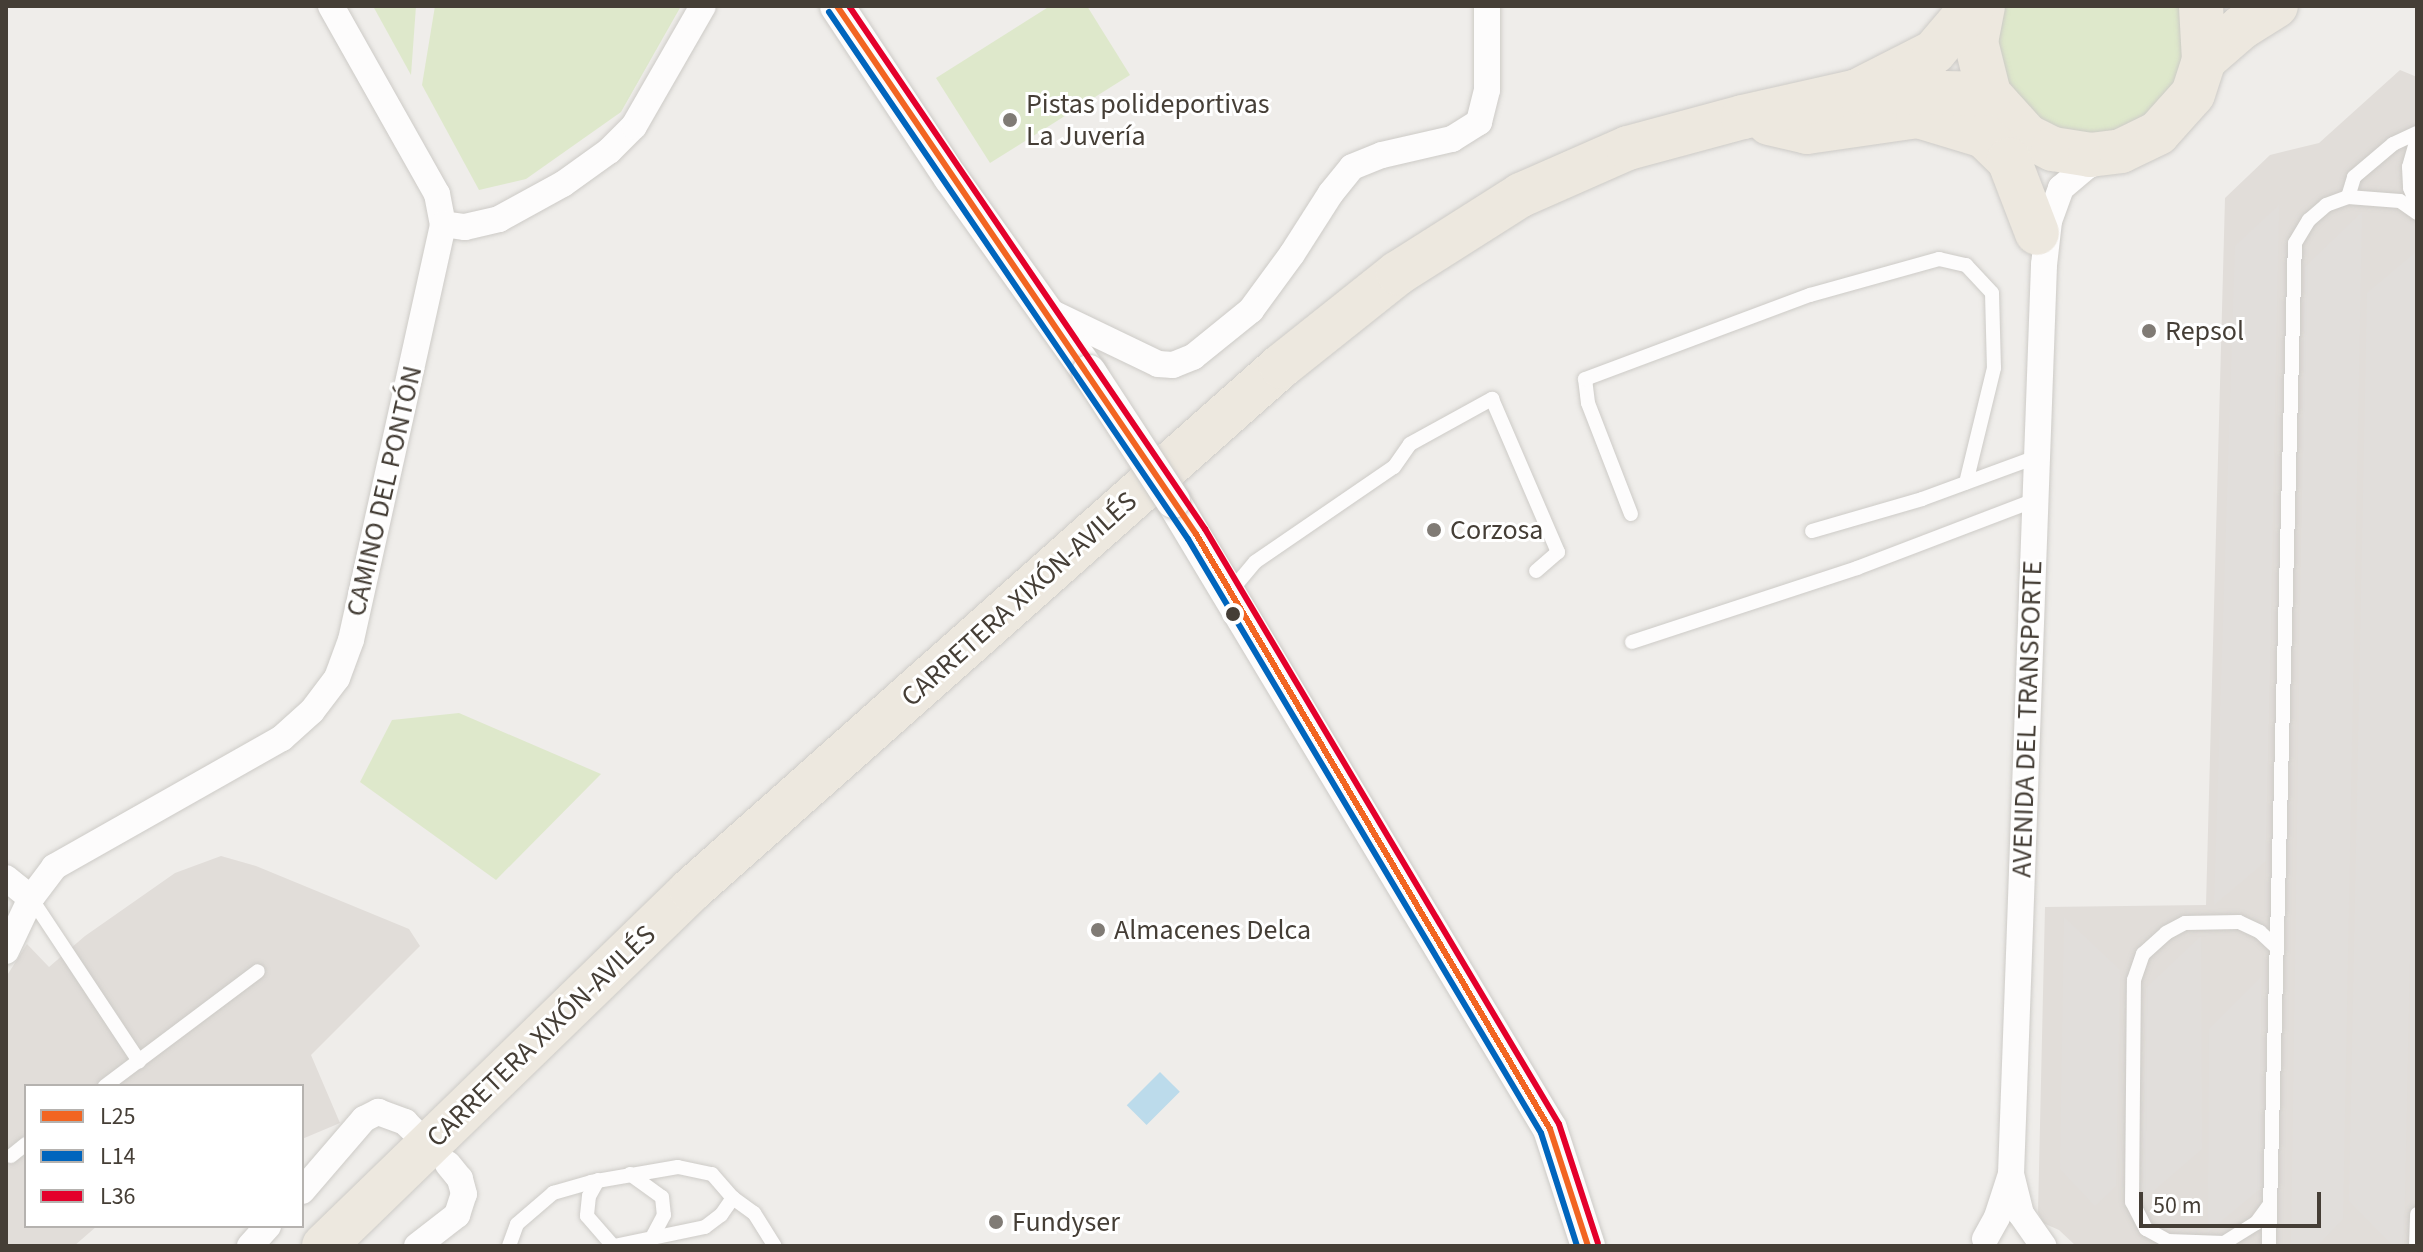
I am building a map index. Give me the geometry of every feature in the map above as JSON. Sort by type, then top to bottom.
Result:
[{"type":"highway","name":"CARRETERA XIXÓN-AVILÉS","points":[[324,1246],[691,890],[1281,366],[1398,273],[1521,195],[1628,148],[1857,91],[1934,52],[1973,6]]},
{"type":"highway","points":[[1983,6],[1976,42],[1989,94],[2027,136],[2053,149],[2090,155],[2121,151],[2158,133],[2193,94],[2204,60],[2201,6]]},
{"type":"highway","points":[[2204,60],[2242,27],[2276,6]]},
{"type":"highway","name":"CARRETERA XIXÓN-AVILÉS","points":[[1857,91],[1989,94]]},
{"type":"highway","points":[[1743,117],[1807,132],[1918,116],[1984,136],[2009,160],[2040,249]]},
{"type":"street","points":[[331,6],[437,194],[443,224],[465,227],[499,219],[563,184],[609,151],[634,126],[703,6]]},
{"type":"street","points":[[837,6],[951,178],[1089,372],[1230,592],[1550,1129],[1588,1246]]},
{"type":"street","points":[[1046,310],[1158,364],[1173,365],[1193,357],[1251,310],[1352,167],[1382,155],[1452,139],[1479,122],[1487,90],[1487,6]]},
{"type":"street","points":[[2027,136],[2034,175],[2040,249]]},
{"type":"street","points":[[2040,249],[2061,188],[2087,166],[2121,151]]},
{"type":"street","name":"CAMINO DEL PONTÓN","points":[[6,951],[31,898],[54,867],[282,738],[312,711],[337,678],[361,599],[443,224]]},
{"type":"street","name":"AVENIDA DEL TRANSPORTE","points":[[2011,1174],[2035,500],[2040,249]]},
{"type":"street","points":[[6,878],[31,898]]},
{"type":"street","points":[[304,1189],[364,1119],[378,1112],[405,1122],[412,1129]]},
{"type":"street","points":[[417,1246],[457,1215],[464,1194],[460,1179],[448,1164]]},
{"type":"street","points":[[1977,1242],[1997,1217],[2011,1174]]},
{"type":"street","points":[[2011,1174],[2021,1214],[2040,1246]]},
{"type":"street","points":[[250,1246],[266,1228]]},
{"type":"street","points":[[1977,1242],[2006,1236],[2040,1246]]},
{"type":"lane","points":[[2348,197],[2354,177],[2393,144],[2417,136]]},
{"type":"lane","points":[[2417,136],[2409,167],[2410,188],[2417,205]]},
{"type":"lane","points":[[2269,1246],[2295,243],[2317,212],[2348,197],[2400,201],[2417,213]]},
{"type":"lane","points":[[1631,514],[1588,403],[1585,379],[1810,295],[1939,259],[1966,265],[1992,293],[1994,368],[1966,483]]},
{"type":"lane","points":[[1230,592],[1255,562],[1394,467],[1410,444],[1492,399],[1558,552],[1536,571]]},
{"type":"lane","points":[[1812,531],[1966,483],[2036,457]]},
{"type":"lane","points":[[1632,642],[1857,568],[2035,500]]},
{"type":"lane","points":[[31,898],[139,1061]]},
{"type":"lane","points":[[2271,1204],[2256,1223],[2224,1243],[2168,1241],[2146,1229],[2132,1202],[2134,980],[2143,954],[2166,933],[2185,923],[2239,922],[2260,932],[2277,948]]},
{"type":"lane","points":[[108,1084],[258,971]]},
{"type":"lane","points":[[11,1156],[24,1146]]},
{"type":"lane","points":[[509,1246],[517,1224],[553,1193],[598,1180],[678,1167],[712,1174],[733,1198],[754,1213],[775,1246]]},
{"type":"lane","points":[[630,1174],[662,1197],[664,1215],[652,1238]]},
{"type":"lane","points":[[598,1180],[589,1196],[587,1216],[614,1246],[705,1227],[721,1215],[733,1198]]},
{"type":"lane","points":[[2416,1246],[2417,1214]]},
{"type":"shaded area","points":[[2400,70],[2417,77],[2417,1246],[2076,1246],[2059,1230],[2043,1223],[2038,1212],[2045,907],[2206,905],[2225,198],[2270,155],[2319,143]]},
{"type":"shaded area","points":[[2279,205],[2266,861],[2214,905],[2235,246]]},
{"type":"shaded area","points":[[2362,212],[2343,1219],[2317,1246],[2291,1246],[2305,267]]},
{"type":"shaded area","points":[[2417,251],[2417,600],[2404,1246],[2393,1246],[2349,1201],[2367,293]]},
{"type":"shaded area","points":[[221,856],[256,866],[409,929],[420,946],[311,1055],[340,1123],[304,1138],[304,1084],[24,1084],[24,1228],[95,1228],[74,1246],[6,1246],[6,977],[27,944],[49,967],[85,936],[175,873]]},
{"type":"shaded area","points":[[2064,917],[2120,970],[2116,1186],[2095,1206],[2060,1169]]},
{"type":"shaded area","points":[[2201,936],[2202,1149],[2142,1201],[2146,988]]},
{"type":"shaded area","points":[[2261,977],[2260,1189],[2208,1232],[2209,1029]]},
{"type":"green space","points":[[373,6],[416,6],[411,75]]},
{"type":"green space","points":[[435,6],[681,6],[621,112],[526,179],[479,190],[422,85]]},
{"type":"green space","name":"Pistas polideportivas La Juvería","points":[[1050,6],[1087,6],[1130,75],[990,163],[936,78]]},
{"type":"green space","points":[[1997,6],[2180,6],[2185,56],[2174,86],[2154,111],[2128,128],[2096,136],[2064,133],[2034,119],[1995,67]]},
{"type":"green space","points":[[459,713],[601,774],[496,880],[360,782],[392,720]]},
{"type":"water","points":[[1160,1072],[1180,1092],[1147,1125],[1127,1105]]},
{"type":"transit line","name":"L25","points":[[837,6],[1196,534],[1550,1129],[1588,1246]]},
{"type":"transit line","name":"L36","points":[[849,6],[1205,529],[1559,1124],[1598,1243]]},
{"type":"transit line","name":"L14","points":[[829,12],[1188,539],[1541,1133],[1577,1246]]},
{"type":"place","name":"Pistas polideportivas La Juvería","points":[[1010,120]]},
{"type":"place","name":"Repsol","points":[[2149,331]]},
{"type":"place","name":"Corzosa","points":[[1434,530]]},
{"type":"place","name":"Almacenes Delca","points":[[1098,930]]},
{"type":"place","name":"Fundyser","points":[[996,1222]]}]
